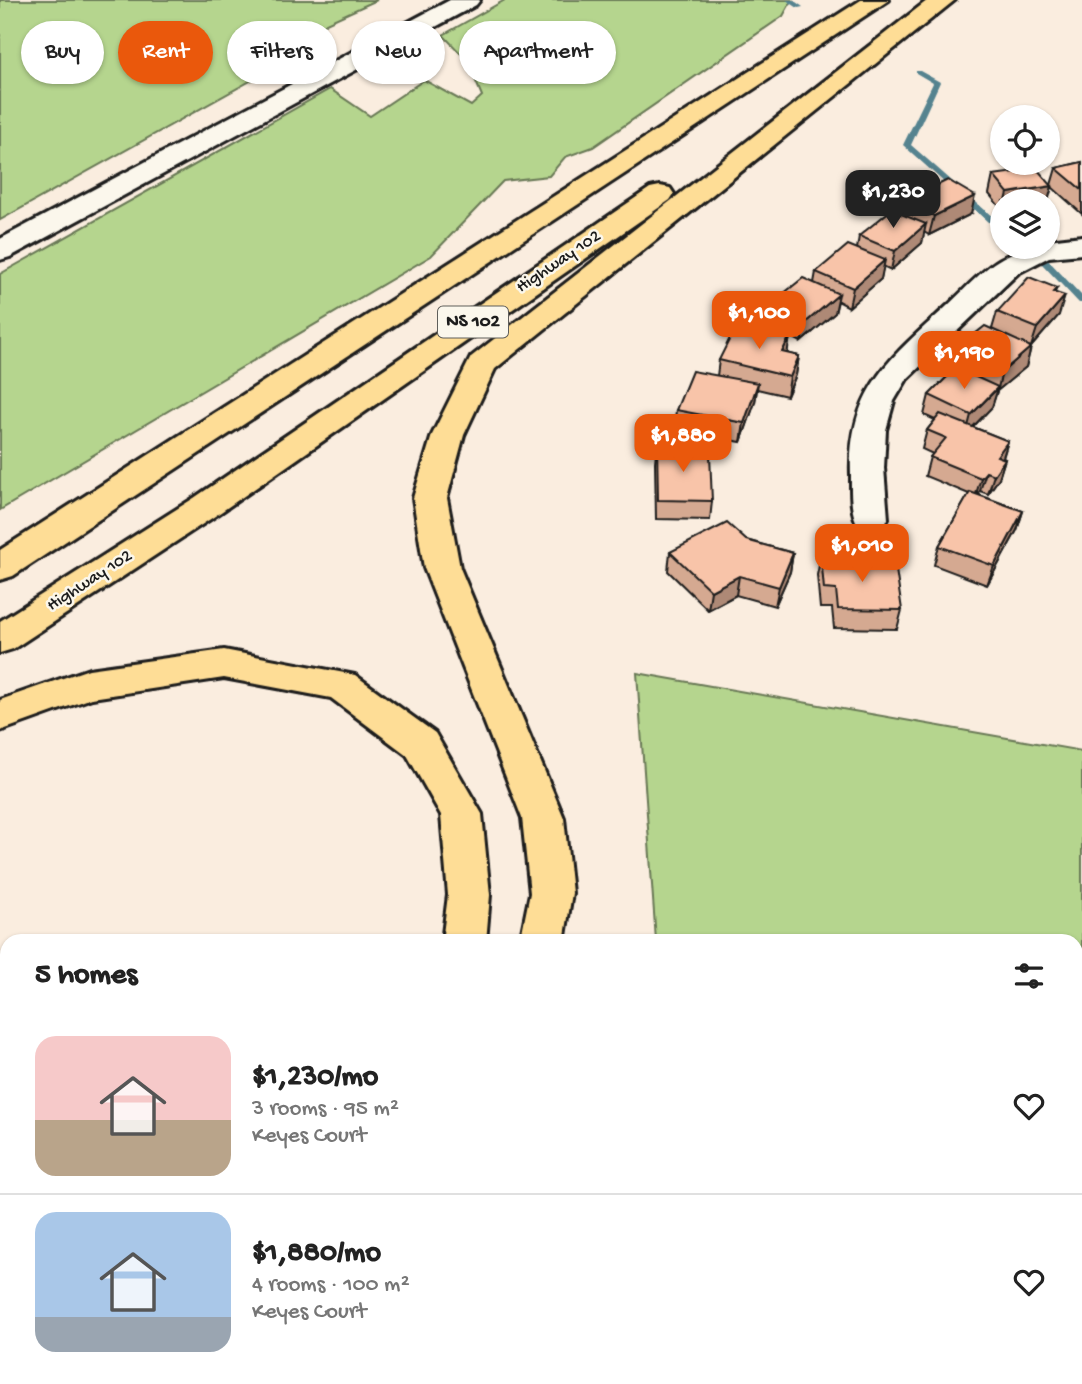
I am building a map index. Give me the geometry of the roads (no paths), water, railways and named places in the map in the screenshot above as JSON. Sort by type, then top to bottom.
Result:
[{"type":"highway","name":"NS 102","points":[[0,567],[877,0]]},
{"type":"highway","points":[[543,934],[551,893],[543,818],[442,568],[430,498],[448,435],[482,364],[943,0]]},
{"type":"highway","name":"Highway 102","points":[[0,639],[206,506],[943,0]]},
{"type":"highway","points":[[0,551],[270,390]]},
{"type":"highway","points":[[0,716],[89,684],[224,664],[341,685],[421,744],[461,814],[469,895],[465,934]]},
{"type":"street","points":[[0,251],[468,0]]},
{"type":"street","points":[[871,519],[867,463],[873,417],[886,385],[906,359],[985,285],[1017,260],[1048,249],[1082,245]]},
{"type":"waterway","points":[[789,0],[800,7]]},
{"type":"waterway","points":[[918,72],[937,82],[907,145],[990,219]]},
{"type":"waterway","points":[[1045,262],[1082,301]]}]
